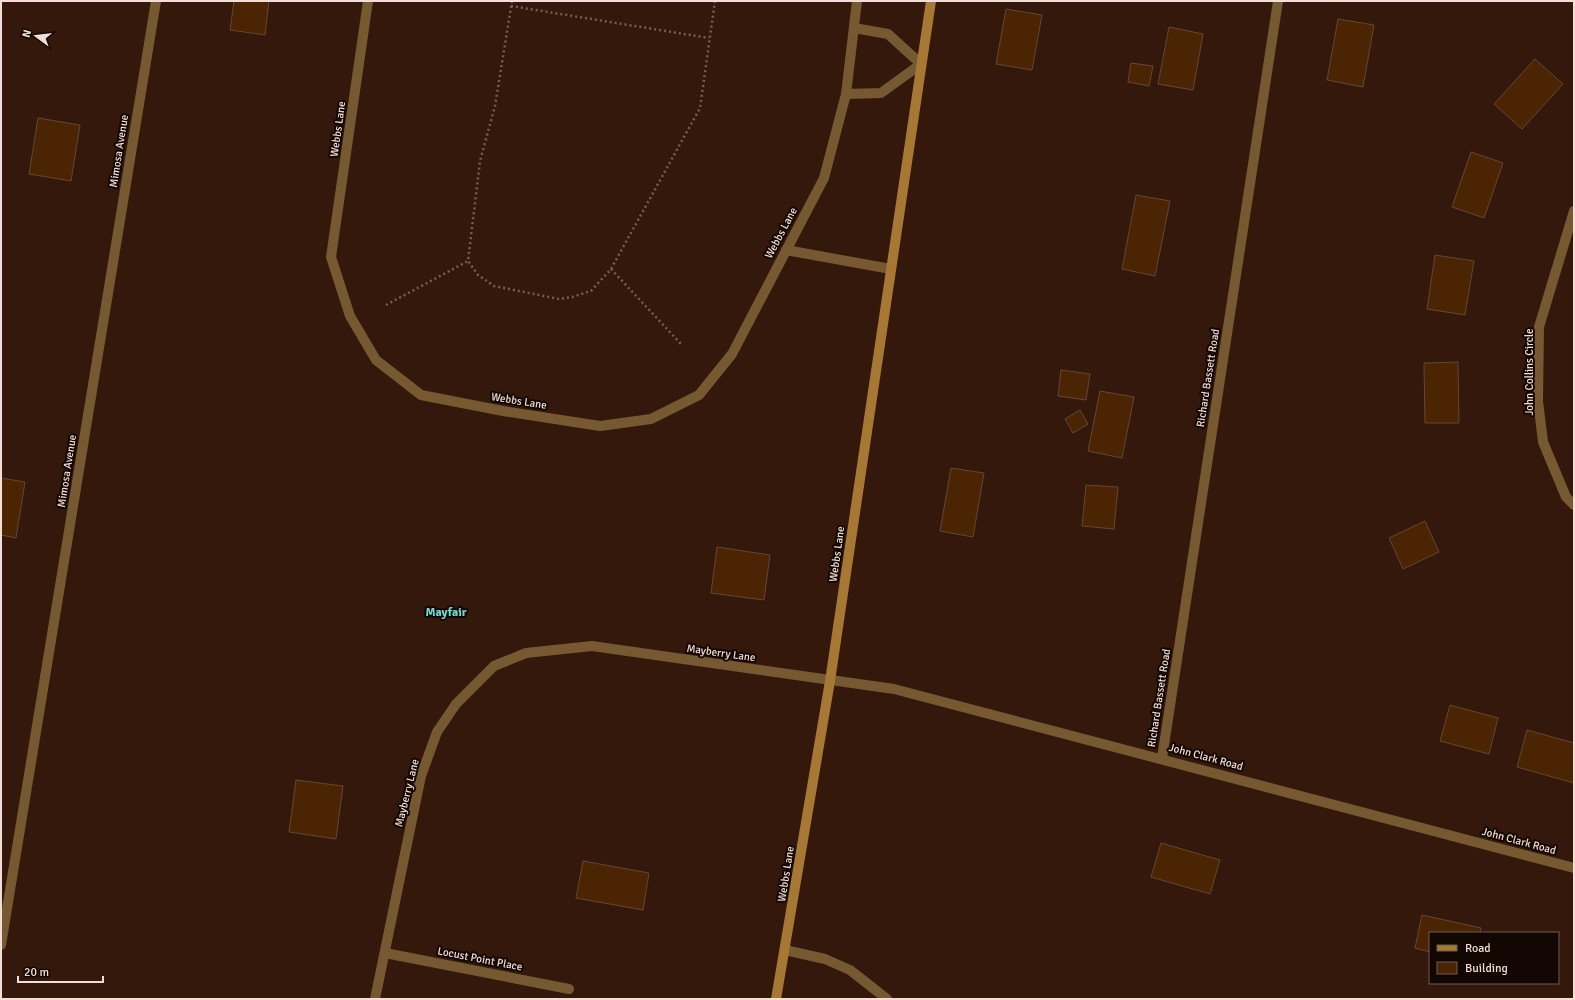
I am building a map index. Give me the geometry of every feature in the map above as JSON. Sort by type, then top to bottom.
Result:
[{"type":"street","name":"Mimosa Avenue","points":[[1,945],[156,1]]},
{"type":"street","name":"Webbs Lane","points":[[368,1],[331,257],[350,316],[376,360],[421,395],[503,411],[600,426],[651,419],[699,395],[732,354],[824,178],[846,94],[857,1]]},
{"type":"street","name":"Webbs Lane","points":[[776,999],[830,681],[931,1]]},
{"type":"street","name":"Richard Bassett Road","points":[[1162,758],[1278,1]]},
{"type":"street","points":[[846,94],[881,93],[921,64],[888,34],[854,28]]},
{"type":"street","name":"John Collins Circle","points":[[1574,211],[1539,327],[1538,401],[1543,442],[1566,497],[1574,505]]},
{"type":"street","points":[[786,250],[891,269]]},
{"type":"street","name":"Mayberry Lane","points":[[375,999],[422,776],[437,732],[456,704],[494,666],[526,653],[592,646],[830,681]]},
{"type":"street","name":"John Clark Road","points":[[830,681],[894,689],[1162,758],[1574,868]]},
{"type":"street","points":[[785,950],[825,959],[850,970],[887,999]]},
{"type":"street","name":"Locust Point Place","points":[[385,953],[569,989]]},
{"type":"path","points":[[512,1],[495,106],[480,161],[468,261],[478,275],[494,286],[559,299],[572,298],[591,291],[611,269],[700,108],[715,1]]},
{"type":"path","points":[[511,6],[710,38]]},
{"type":"path","points":[[386,305],[468,261]]},
{"type":"path","points":[[611,269],[681,344]]},
{"type":"building","points":[[234,1],[269,1],[265,35],[230,30]]},
{"type":"building","points":[[1006,9],[1042,15],[1032,70],[996,64]]},
{"type":"building","points":[[1338,19],[1374,25],[1363,87],[1327,80]]},
{"type":"building","points":[[1169,27],[1203,34],[1193,90],[1158,84]]},
{"type":"building","points":[[1535,59],[1563,84],[1522,129],[1494,104]]},
{"type":"building","points":[[1131,63],[1153,66],[1149,86],[1128,82]]},
{"type":"building","points":[[38,118],[80,125],[71,181],[29,174]]},
{"type":"building","points":[[1471,152],[1503,163],[1484,218],[1452,207]]},
{"type":"building","points":[[1136,195],[1170,201],[1155,276],[1122,269]]},
{"type":"building","points":[[1435,255],[1474,261],[1465,315],[1427,309]]},
{"type":"building","points":[[1458,362],[1459,423],[1425,423],[1424,363]]},
{"type":"building","points":[[1061,370],[1090,374],[1086,400],[1058,396]]},
{"type":"building","points":[[1100,391],[1134,397],[1122,458],[1088,451]]},
{"type":"building","points":[[1080,410],[1088,424],[1073,433],[1065,419]]},
{"type":"building","points":[[951,468],[984,473],[973,537],[940,531]]},
{"type":"building","points":[[1,478],[25,482],[16,538],[1,535]]},
{"type":"building","points":[[1086,485],[1118,487],[1114,529],[1082,526]]},
{"type":"building","points":[[1425,521],[1439,552],[1403,569],[1389,538]]},
{"type":"building","points":[[717,547],[770,555],[764,600],[711,593]]},
{"type":"building","points":[[1450,705],[1498,718],[1489,754],[1440,741]]},
{"type":"building","points":[[1527,730],[1574,743],[1574,783],[1517,767]]},
{"type":"building","points":[[296,780],[343,786],[336,839],[289,832]]},
{"type":"building","points":[[1161,843],[1220,860],[1210,894],[1151,877]]},
{"type":"building","points":[[583,861],[649,873],[643,910],[576,898]]},
{"type":"building","points":[[1422,915],[1481,928],[1480,932],[1429,932],[1429,952],[1415,948]]},
{"type":"district","name":"Mayfair","points":[[446,612]]}]
